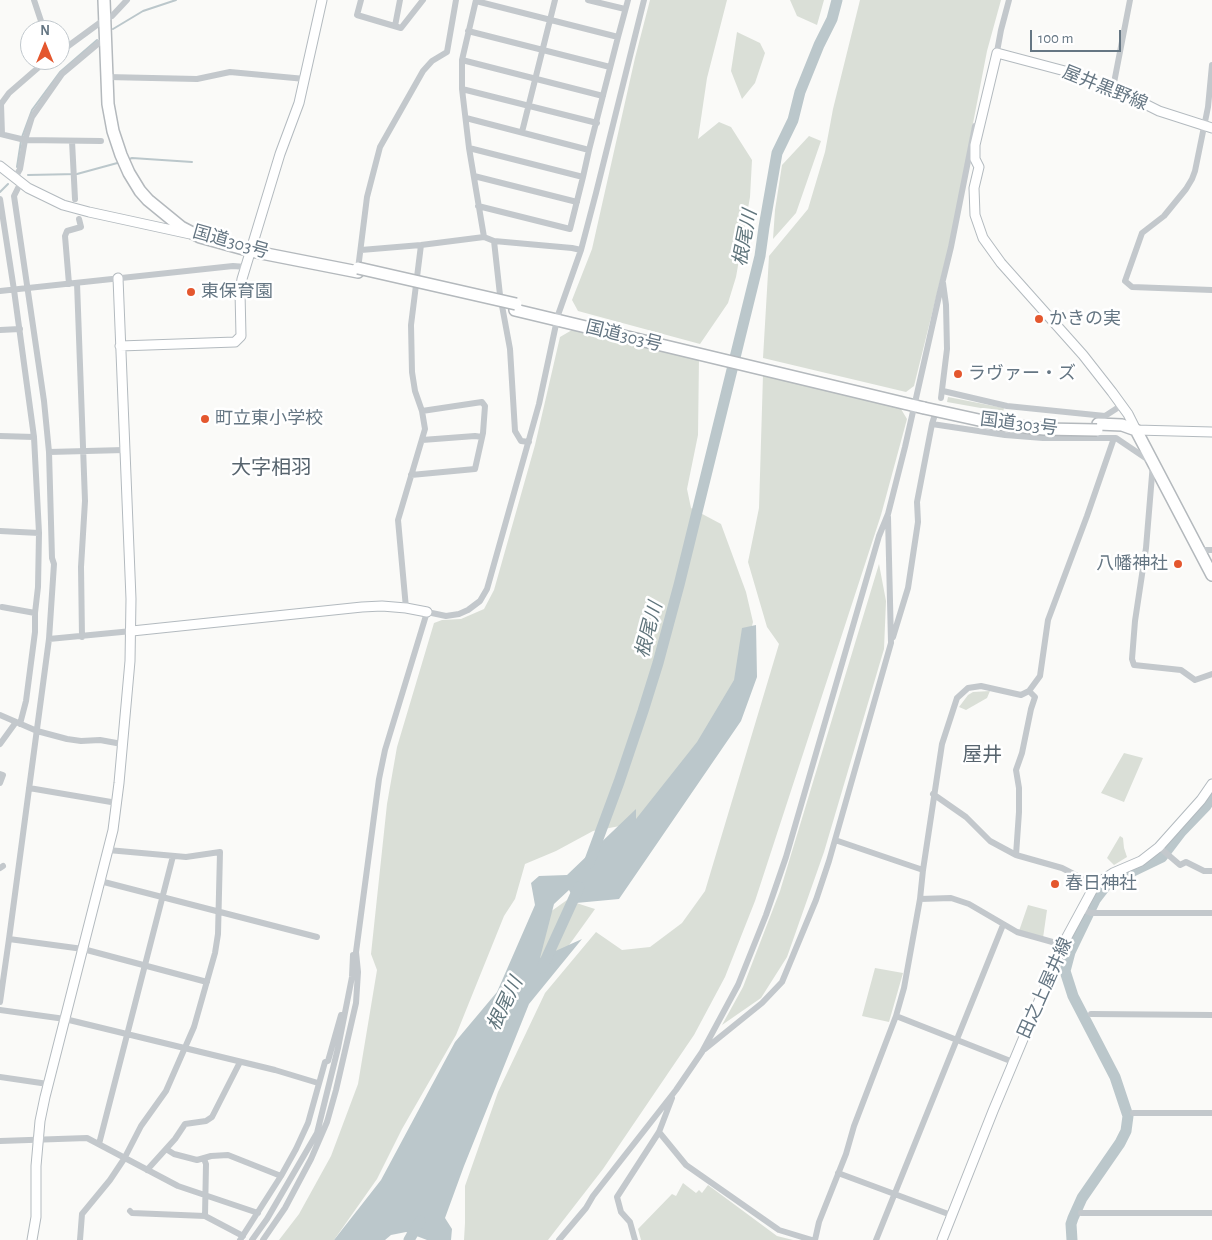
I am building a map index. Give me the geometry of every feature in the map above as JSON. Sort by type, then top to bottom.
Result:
[{"type":"highway","name":"国道303号","points":[[104,0],[108,104],[113,131],[121,155],[140,191],[181,227],[200,237],[358,270],[997,424],[1044,429],[1098,427],[1123,431],[1136,430]]},
{"type":"highway","name":"国道303号","points":[[135,181],[165,209],[184,222],[202,232],[252,248]]},
{"type":"highway","points":[[1136,430],[1212,575]]},
{"type":"street","points":[[34,0],[41,20]]},
{"type":"street","points":[[70,45],[112,16],[128,0]]},
{"type":"street","points":[[120,346],[235,342],[241,336],[240,292],[242,279],[280,154],[299,103],[322,0]]},
{"type":"street","points":[[361,0],[357,15],[401,28],[423,0]]},
{"type":"street","points":[[395,26],[400,0]]},
{"type":"street","points":[[358,270],[366,197],[380,147],[423,71],[432,61],[448,52],[456,0]]},
{"type":"street","points":[[522,132],[555,0]]},
{"type":"street","points":[[588,0],[626,9]]},
{"type":"street","points":[[478,206],[570,229],[628,0]]},
{"type":"street","points":[[49,639],[362,607],[406,608],[446,616],[459,614],[480,601],[493,570],[540,404],[558,318],[581,250],[644,0]]},
{"type":"street","points":[[1113,88],[1130,0]]},
{"type":"street","points":[[484,237],[469,148],[462,89],[462,60],[476,1],[618,38]]},
{"type":"street","points":[[1009,1],[975,145],[976,159],[979,166],[974,188],[975,215],[983,238],[1001,263],[1083,355],[1122,405],[1136,430],[1212,432]]},
{"type":"street","points":[[468,31],[610,68]]},
{"type":"street","points":[[0,1002],[49,639],[54,564],[52,558],[49,452],[44,402],[14,196],[25,140],[32,117],[62,74],[99,43],[106,41]]},
{"type":"street","points":[[559,1240],[586,1208],[593,1196],[676,1090],[702,1052],[738,985],[766,915],[786,857],[879,536],[888,514],[951,247],[971,144],[986,82],[997,53]]},
{"type":"street","name":"屋井黒野線","points":[[997,53],[1080,75],[1159,110],[1208,127]]},
{"type":"street","points":[[462,60],[603,96]]},
{"type":"street","points":[[1212,65],[1208,127],[1192,179],[1164,216],[1142,233],[1125,281],[1132,287],[1212,290]]},
{"type":"street","points":[[35,70],[9,93],[1,104],[1,134],[25,140],[101,142]]},
{"type":"street","points":[[107,77],[197,79],[230,72],[305,79]]},
{"type":"street","points":[[462,89],[597,123]]},
{"type":"street","points":[[466,118],[589,150]]},
{"type":"street","points":[[72,141],[75,199]]},
{"type":"street","points":[[469,148],[583,177]]},
{"type":"street","points":[[0,166],[45,197],[72,207],[200,237]]},
{"type":"street","points":[[474,176],[577,202]]},
{"type":"street","points":[[0,199],[34,437],[38,533],[38,587],[35,632],[26,701],[18,723],[0,744]]},
{"type":"street","points":[[69,284],[65,236],[67,231],[82,227],[79,219]]},
{"type":"street","points":[[361,250],[484,237],[494,241],[581,250]]},
{"type":"street","points":[[494,241],[500,295],[510,349],[515,431],[521,441],[529,442]]},
{"type":"street","points":[[406,608],[398,520],[425,429],[412,372],[411,325],[421,245]]},
{"type":"street","points":[[0,291],[233,266],[246,267]]},
{"type":"street","points":[[32,1240],[36,1217],[38,1141],[48,1084],[108,850],[117,803],[130,661],[132,631],[118,278]]},
{"type":"street","points":[[943,279],[946,305],[947,349],[942,394],[1007,409],[1105,416],[1122,405]]},
{"type":"street","points":[[77,283],[84,501],[81,567],[82,636]]},
{"type":"street","points":[[0,330],[20,329]]},
{"type":"street","points":[[411,476],[475,469],[482,437],[485,406],[482,402],[422,410]]},
{"type":"street","points":[[702,1052],[762,1003],[782,982],[816,900],[908,588],[918,522],[917,502],[932,424],[938,406]]},
{"type":"street","points":[[932,424],[1044,438],[1114,438],[1126,443],[1153,463],[1146,548],[1135,621],[1132,659],[1134,665],[1181,670],[1195,680],[1212,674]]},
{"type":"street","points":[[0,436],[34,437]]},
{"type":"street","points":[[422,440],[482,437]]},
{"type":"street","points":[[659,1132],[686,1165],[779,1230],[813,1240],[818,1222],[846,1154],[854,1126],[896,1016],[910,961],[933,794],[942,744],[957,698],[968,688],[981,686],[1022,695],[1029,691],[1040,676],[1048,620],[1114,438]]},
{"type":"street","points":[[49,452],[124,450]]},
{"type":"street","points":[[888,514],[891,644]]},
{"type":"street","points":[[0,532],[38,533]]},
{"type":"street","points":[[1200,550],[1212,550]]},
{"type":"street","points":[[2,607],[35,613]]},
{"type":"street","points":[[263,1240],[311,1159],[327,1122],[344,1058],[356,1003],[358,972],[356,952],[379,779],[396,712],[428,612]]},
{"type":"street","points":[[1016,855],[1020,812],[1016,770],[1022,753],[1035,697],[1029,691]]},
{"type":"street","points":[[0,714],[37,731],[80,741],[100,740],[122,744]]},
{"type":"street","points":[[0,774],[3,775],[0,783]]},
{"type":"street","points":[[933,794],[966,817],[990,841],[1016,855],[1062,868],[1095,885],[1113,873],[1162,851],[1212,784]]},
{"type":"street","points":[[29,788],[117,803]]},
{"type":"street","points":[[835,840],[923,870]]},
{"type":"street","points":[[80,1240],[82,1214],[110,1180],[124,1159],[141,1126],[166,1091],[185,1049],[194,1027],[207,982],[218,934],[220,852],[186,857],[108,850]]},
{"type":"street","points":[[1162,851],[1180,865],[1186,862],[1204,871],[1212,871]]},
{"type":"street","points":[[99,1144],[173,856]]},
{"type":"street","points":[[100,881],[317,937]]},
{"type":"street","name":"田之上屋井線","points":[[942,1240],[1013,1062],[1062,946],[1095,885]]},
{"type":"street","points":[[920,899],[951,898],[969,904],[1016,932],[1062,946]]},
{"type":"street","points":[[1082,910],[1091,913],[1212,913]]},
{"type":"street","points":[[876,1240],[1003,925]]},
{"type":"street","points":[[8,939],[83,949],[207,982]]},
{"type":"street","points":[[252,1240],[272,1212],[316,1134],[346,1012],[353,956],[356,952]]},
{"type":"street","points":[[0,1010],[65,1019],[318,1083]]},
{"type":"street","points":[[130,1212],[205,1216],[241,1238],[296,1149],[308,1123],[324,1062],[328,1061],[342,1015],[346,1012]]},
{"type":"street","points":[[1091,1014],[1212,1015]]},
{"type":"street","points":[[896,1016],[1013,1062]]},
{"type":"street","points":[[147,1170],[185,1124],[206,1121],[212,1117],[240,1062]]},
{"type":"street","points":[[0,1078],[48,1084]]},
{"type":"street","points":[[635,1240],[630,1222],[622,1212],[617,1197],[659,1132],[676,1090]]},
{"type":"street","points":[[1133,1113],[1212,1113]]},
{"type":"street","points":[[0,1141],[87,1138],[178,1186],[258,1213]]},
{"type":"street","points":[[166,1149],[174,1154],[197,1160],[211,1156],[228,1155],[281,1176]]},
{"type":"street","points":[[204,1158],[206,1164],[205,1216]]},
{"type":"street","points":[[838,1173],[952,1215]]},
{"type":"street","points":[[1081,1213],[1212,1213]]},
{"type":"shaded area","points":[[650,0],[727,0],[707,78],[698,139],[719,122],[731,127],[752,160],[750,197],[736,277],[728,303],[700,344],[578,311],[572,300],[592,249]]},
{"type":"shaded area","points":[[790,0],[824,0],[817,25],[797,16]]},
{"type":"shaded area","points":[[860,0],[1001,0],[987,51],[951,237],[914,386],[906,392],[763,358],[769,256],[808,209],[825,152],[833,109]]},
{"type":"shaded area","points":[[737,32],[760,43],[765,53],[755,83],[742,99],[731,71]]},
{"type":"shaded area","points":[[809,136],[821,141],[796,213],[773,239],[775,210],[782,165]]},
{"type":"shaded area","points":[[572,330],[699,358],[698,435],[687,489],[691,508],[721,524],[746,592],[753,622],[735,695],[647,821],[593,831],[556,851],[525,864],[515,899],[504,916],[456,1035],[402,1129],[377,1179],[334,1240],[279,1240],[299,1214],[331,1156],[358,1084],[377,970],[371,954],[387,804],[397,747],[434,623],[442,620],[461,619],[484,609],[494,590],[535,445],[560,337]]},
{"type":"shaded area","points":[[763,375],[901,409],[907,419],[881,515],[755,901],[725,977],[694,1035],[603,1169],[548,1240],[464,1240],[465,1186],[498,1092],[545,993],[596,932],[622,950],[650,947],[682,923],[705,891],[779,644],[767,627],[748,562],[759,508]]},
{"type":"shaded area","points":[[948,397],[1004,408],[1003,412],[947,402]]},
{"type":"shaded area","points":[[879,564],[886,601],[884,649],[824,852],[787,957],[761,998],[722,1025],[743,987],[780,891]]},
{"type":"shaded area","points":[[990,691],[987,698],[966,710],[959,707],[968,695],[973,692]]},
{"type":"shaded area","points":[[1124,753],[1143,758],[1124,802],[1101,793]]},
{"type":"shaded area","points":[[1120,836],[1123,838],[1127,857],[1114,865],[1107,858]]},
{"type":"shaded area","points":[[567,900],[595,909],[549,973],[516,986],[529,927]]},
{"type":"shaded area","points":[[1028,905],[1047,910],[1043,938],[1019,931]]},
{"type":"shaded area","points":[[875,968],[903,973],[889,1022],[862,1016]]},
{"type":"shaded area","points":[[683,1183],[696,1193],[699,1190],[702,1193],[708,1185],[777,1236],[793,1240],[641,1240],[638,1229],[672,1194],[676,1196]]},
{"type":"water","points":[[756,625],[757,677],[741,721],[619,899],[576,903],[569,890],[554,904],[540,958],[582,939],[529,1004],[445,1218],[452,1229],[451,1240],[427,1240],[406,1232],[391,1235],[385,1240],[334,1240],[381,1180],[455,1042],[497,992],[535,905],[531,883],[539,876],[567,875],[636,809],[636,819],[697,742],[734,680],[742,628]]},
{"type":"waterway","points":[[113,29],[143,11],[176,0]]},
{"type":"waterway","name":"根尾川","points":[[589,863],[643,711],[679,585],[760,256],[777,153],[793,120],[800,92],[832,19],[837,0]]},
{"type":"waterway","points":[[22,137],[32,110],[60,72],[97,40]]},
{"type":"waterway","points":[[17,167],[21,141]]},
{"type":"waterway","points":[[127,160],[132,158],[192,162]]},
{"type":"waterway","points":[[28,175],[77,174],[121,162]]},
{"type":"waterway","points":[[0,192],[8,184]]},
{"type":"waterway","points":[[1072,1240],[1071,1224],[1082,1198],[1120,1143],[1126,1131],[1128,1116],[1115,1077],[1073,996],[1065,971],[1070,952],[1095,900],[1108,883],[1162,857],[1181,832],[1206,806],[1212,796]]},
{"type":"waterway","name":"根尾川","points":[[542,968],[579,887]]},
{"type":"waterway","name":"根尾川","points":[[409,1240],[420,1221]]},
{"type":"tunnel","points":[[1005,426],[1006,412]]},
{"type":"place","name":"東保育園","points":[[191,292]]},
{"type":"place","name":"かきの実","points":[[1039,319]]},
{"type":"place","name":"ラヴァー・ズ","points":[[958,374]]},
{"type":"place","name":"町立東小学校","points":[[205,419]]},
{"type":"place","name":"八幡神社","points":[[1178,564]]},
{"type":"place","name":"春日神社","points":[[1055,884]]},
{"type":"district","name":"大字相羽","points":[[271,468]]},
{"type":"district","name":"屋井","points":[[982,755]]}]
